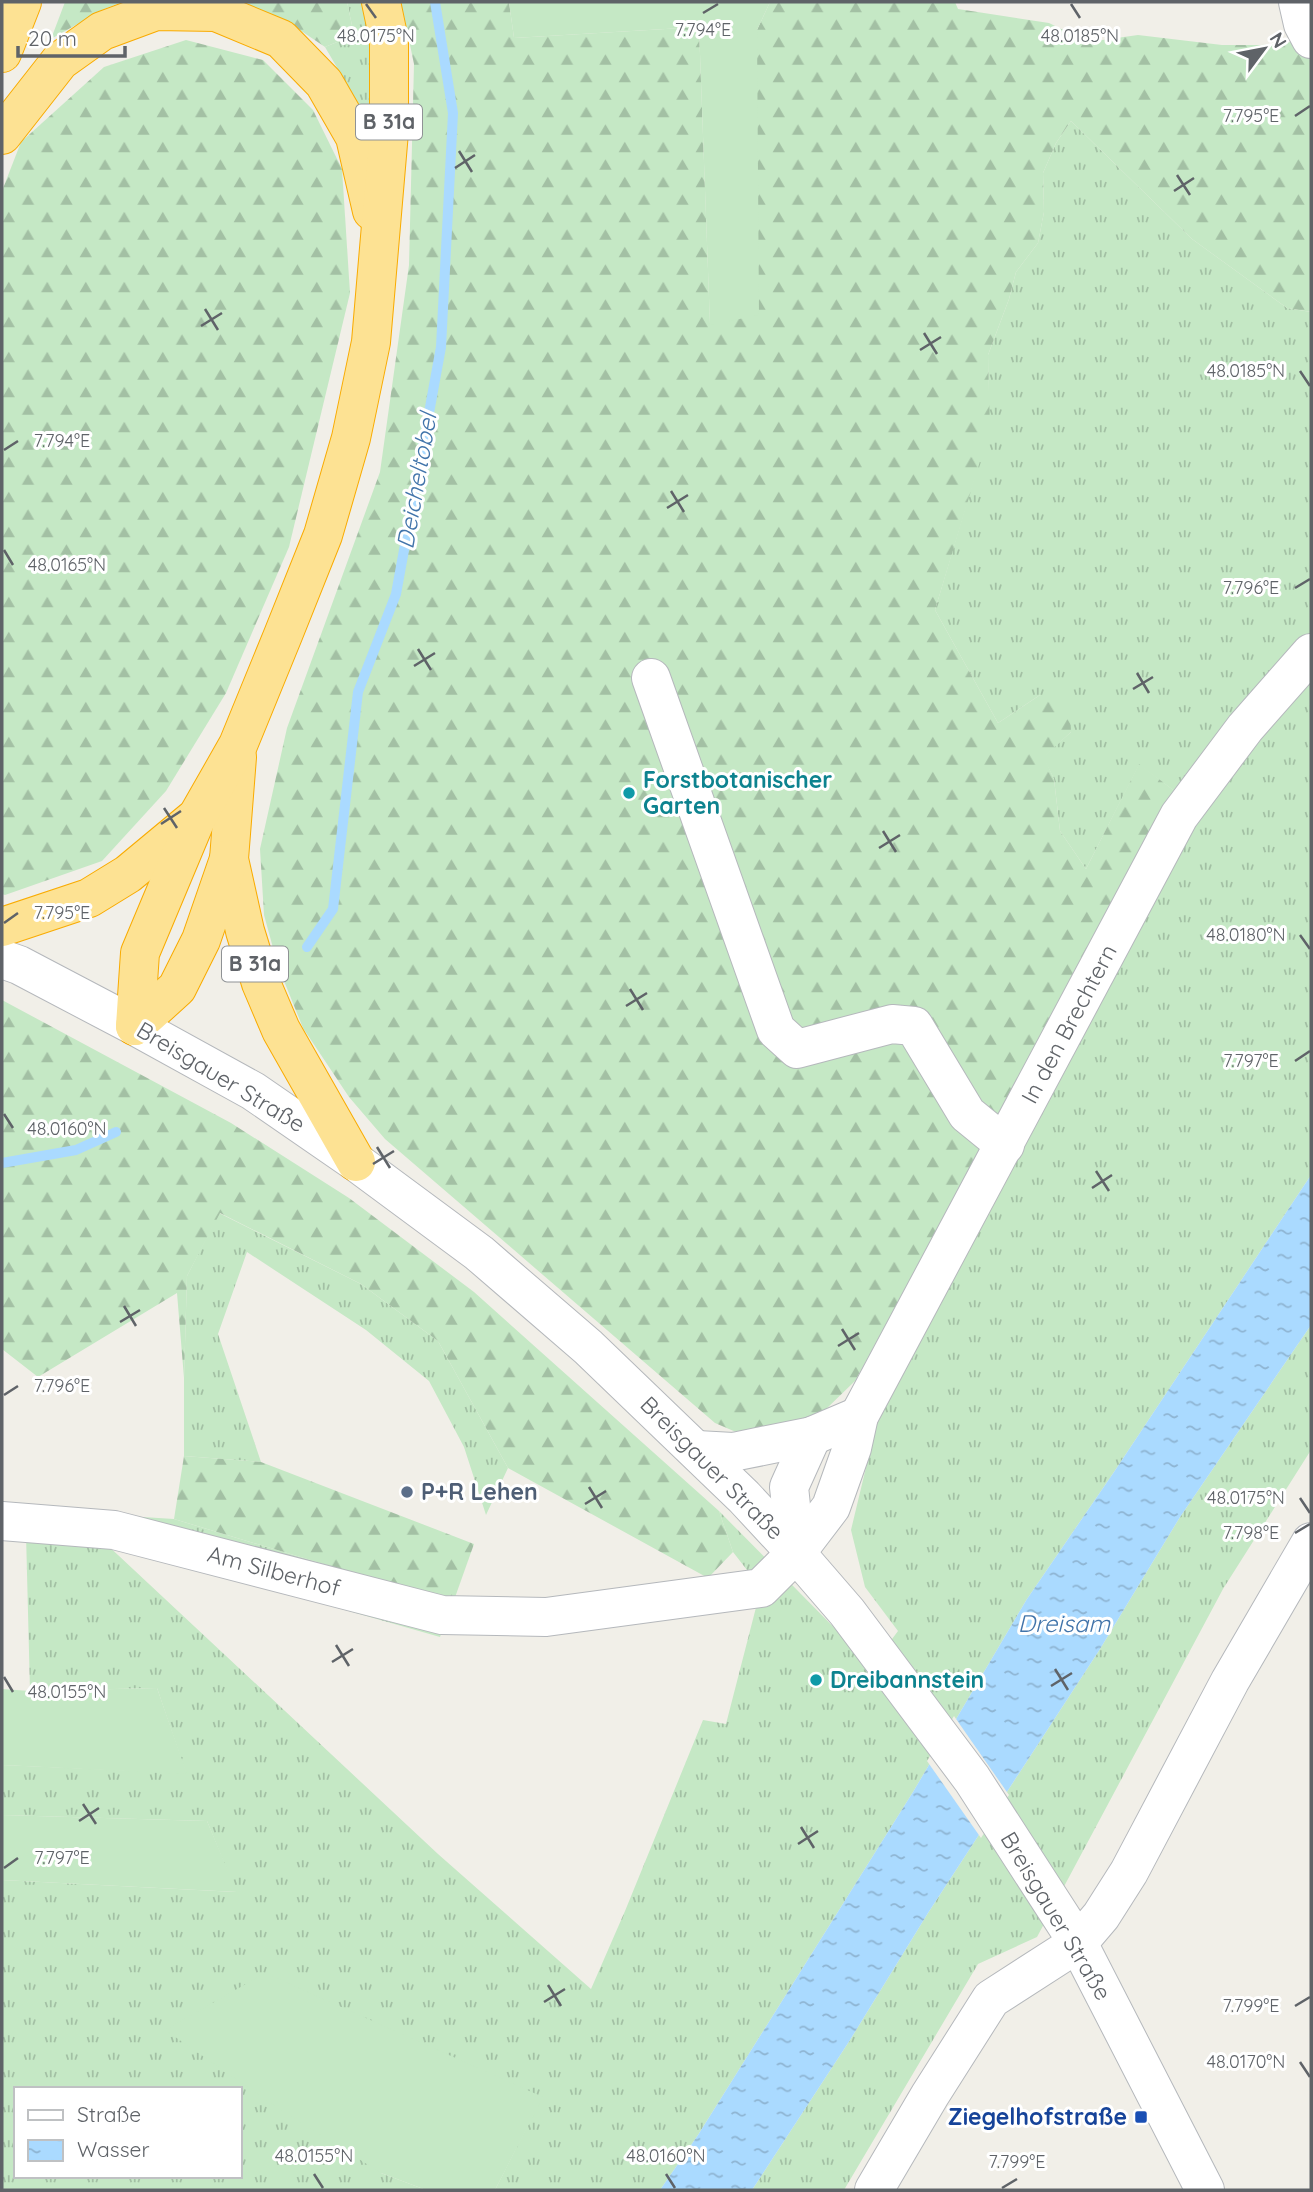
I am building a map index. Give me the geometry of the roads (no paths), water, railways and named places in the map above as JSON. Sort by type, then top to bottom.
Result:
[{"type":"highway","points":[[2,53],[22,2]]},
{"type":"highway","name":"B 31a","points":[[135,1026],[140,953],[197,817],[238,745],[323,535],[347,450],[370,342],[389,132],[389,40],[381,2]]},
{"type":"highway","points":[[2,135],[60,61],[102,31],[156,11],[216,12],[281,39],[324,83],[355,137],[380,243]]},
{"type":"highway","name":"B 31a","points":[[135,1026],[177,988],[201,940],[229,859],[238,745]]},
{"type":"highway","name":"B 31a","points":[[2,927],[89,898],[128,874],[197,817]]},
{"type":"highway","name":"B 31a","points":[[229,859],[245,931],[261,983],[281,1030],[356,1161]]},
{"type":"street","points":[[1298,2],[1303,24],[1311,39]]},
{"type":"street","name":"In den Brechtern","points":[[796,1553],[831,1507],[852,1448],[859,1416],[1180,816],[1245,728],[1311,653]]},
{"type":"street","points":[[651,678],[776,1030],[797,1049],[891,1024],[914,1026],[967,1114],[1005,1145]]},
{"type":"street","name":"Breisgauer Straße","points":[[2,959],[19,965],[135,1026],[253,1091],[356,1161],[479,1253],[588,1347],[697,1450],[796,1553],[847,1612],[972,1779],[1078,1943],[1205,2190]]},
{"type":"street","points":[[697,1450],[733,1452],[812,1436],[859,1416]]},
{"type":"street","points":[[796,1553],[789,1487],[812,1436]]},
{"type":"street","name":"Am Silberhof","points":[[2,1521],[114,1530],[442,1615],[546,1618],[761,1587],[796,1553]]},
{"type":"street","points":[[874,2190],[990,1999],[1078,1943],[1101,1916],[1129,1872],[1230,1681],[1308,1556]]},
{"type":"water","name":"Dreisam","points":[[1311,1175],[1311,1325],[1180,1517],[1100,1649],[752,2190],[660,2190],[698,2135],[913,1792],[1027,1599]]},
{"type":"waterway","name":"Deicheltobel","points":[[307,947],[333,909],[358,692],[396,594],[441,347],[453,113],[435,2]]},
{"type":"waterway","name":"Deicheltobel","points":[[2,1163],[76,1150],[116,1132]]},
{"type":"place","name":"Forstbotanischer Garten","points":[[629,793]]},
{"type":"place","name":"P+R Lehen","points":[[407,1492]]},
{"type":"place","name":"Dreibannstein","points":[[816,1680]]},
{"type":"place","name":"Ziegelhofstraße","points":[[1141,2117]]}]
